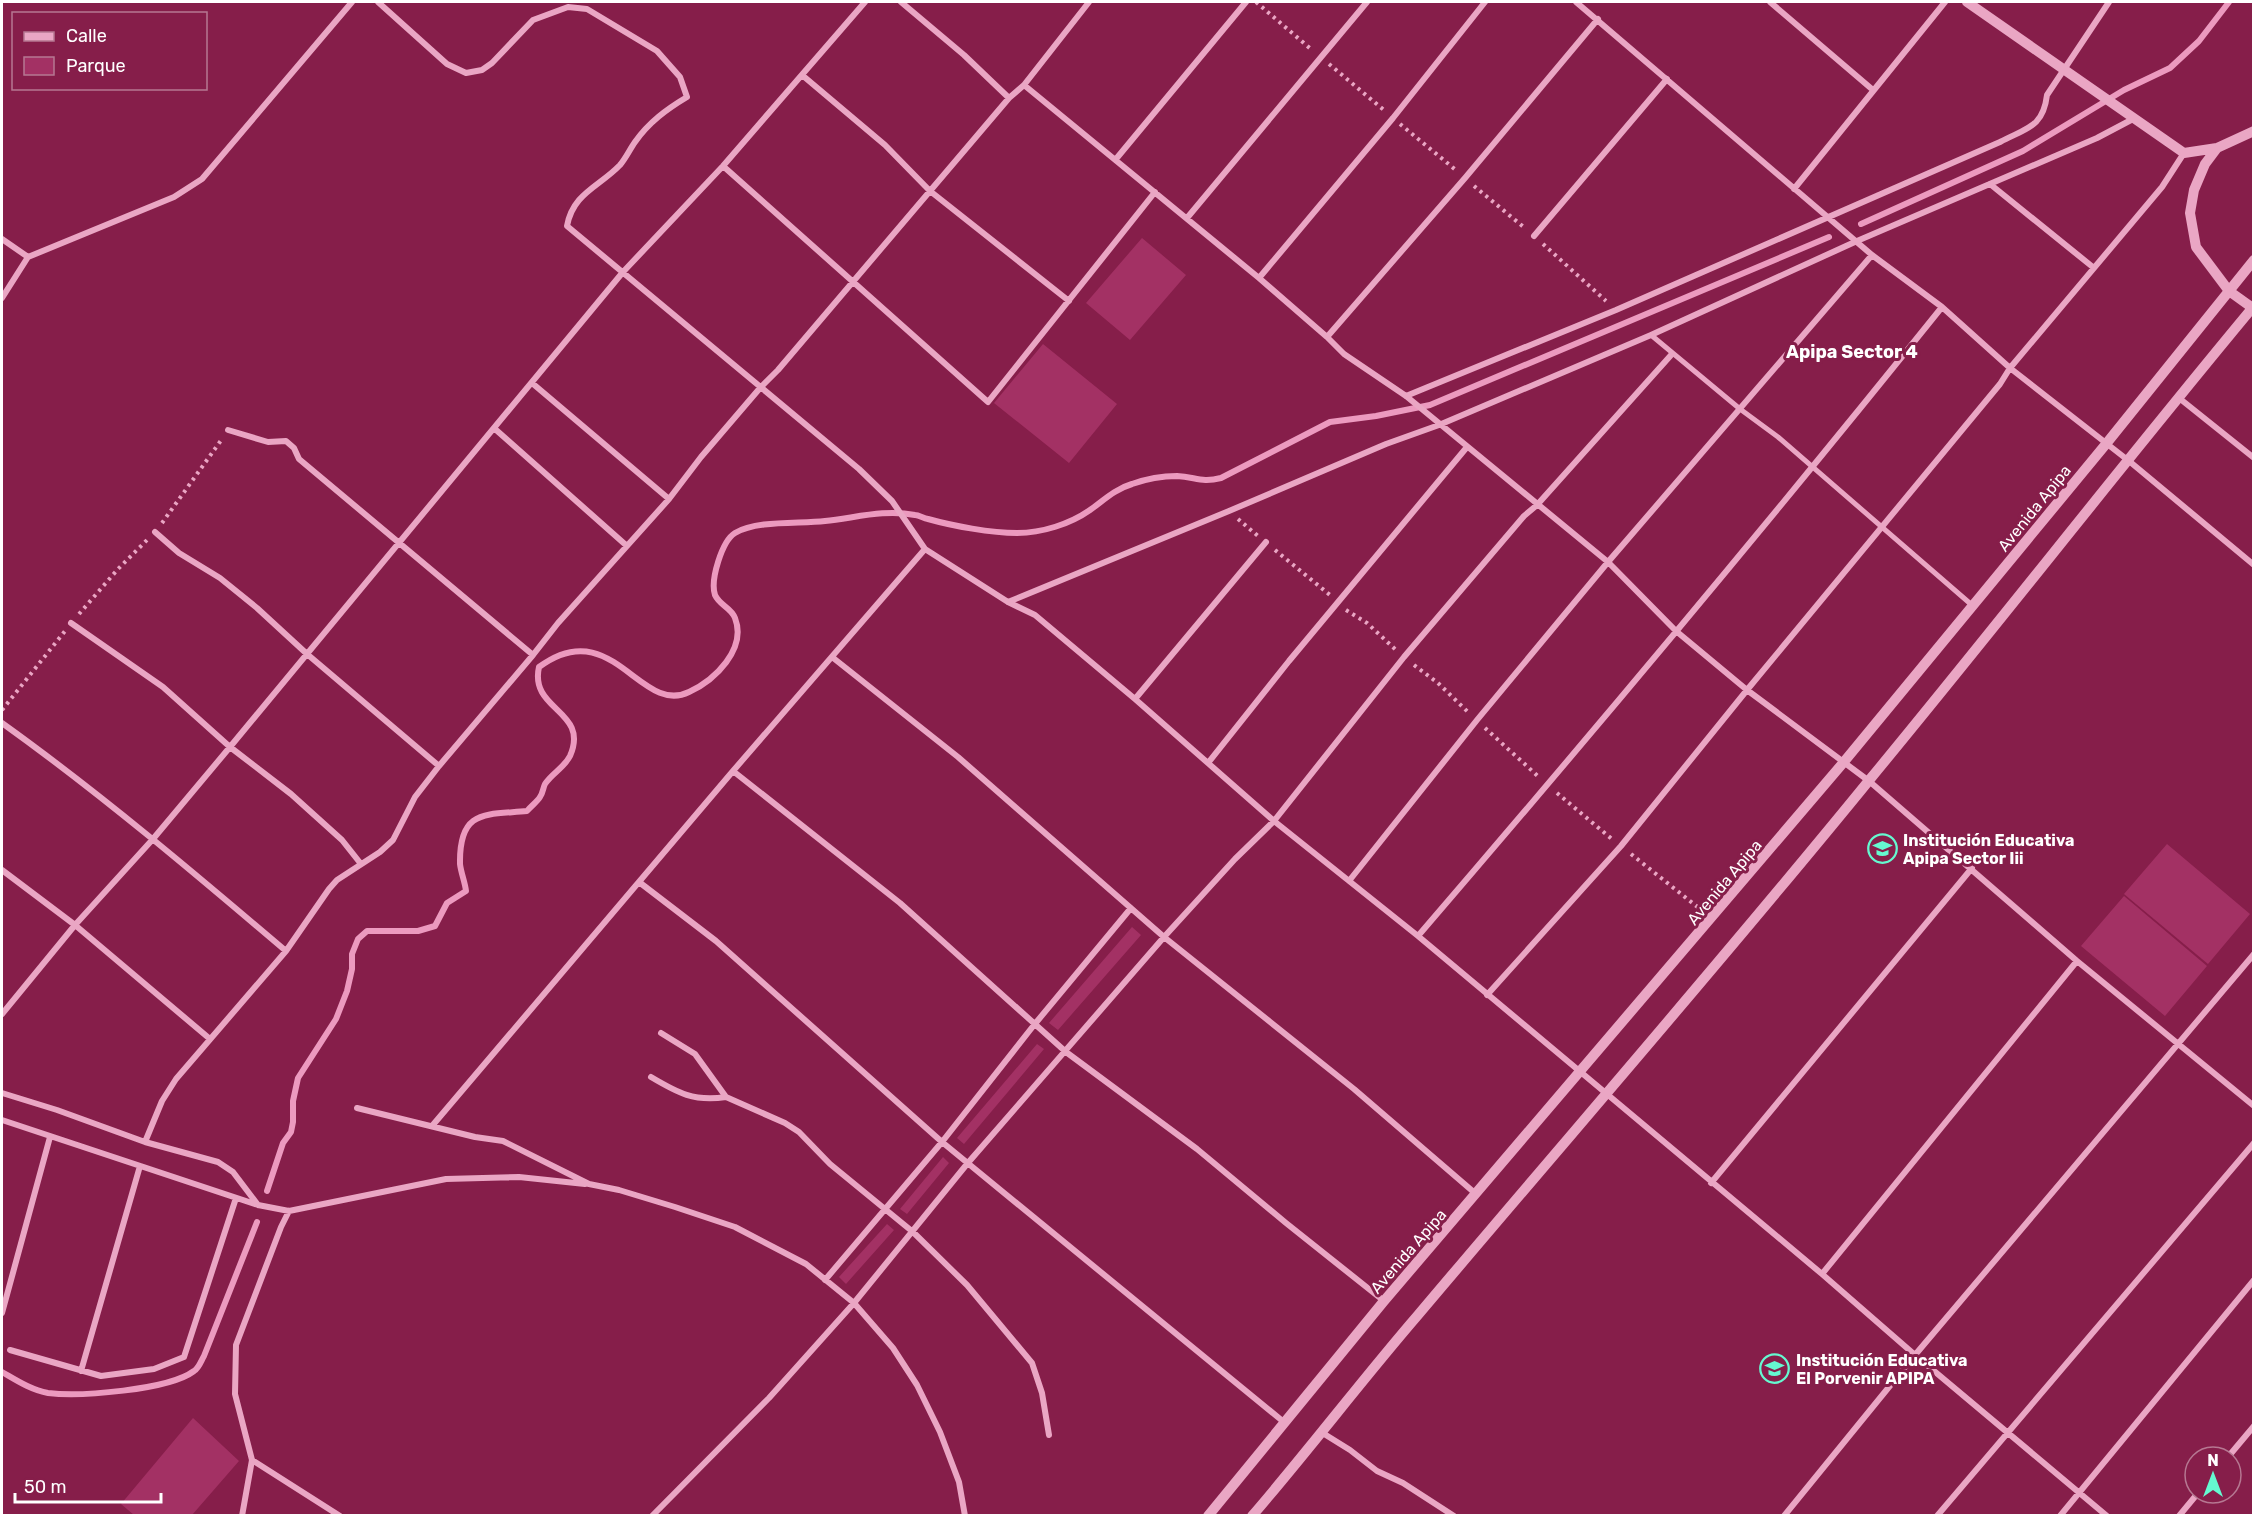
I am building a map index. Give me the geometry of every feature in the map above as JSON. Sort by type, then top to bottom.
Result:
[{"type":"street","points":[[2,297],[28,257],[174,197],[202,179],[352,2]]},
{"type":"street","points":[[378,2],[447,64],[466,73],[482,70],[492,63],[533,20],[568,7],[587,9],[657,51],[680,77],[687,97],[667,109],[647,127],[621,164],[576,201],[570,212],[567,226],[859,469],[892,501],[926,549],[1008,602],[1035,615],[1274,821],[1418,936],[2107,1515]]},
{"type":"street","points":[[2,1014],[230,747],[623,272],[723,166],[865,2]]},
{"type":"street","points":[[901,2],[964,55],[1009,98]]},
{"type":"street","points":[[145,1142],[162,1101],[176,1079],[286,951],[329,889],[337,880],[380,852],[393,840],[415,797],[439,766],[558,623],[669,499],[701,457],[1009,98],[1024,85],[1089,2]]},
{"type":"street","points":[[1116,159],[1246,2]]},
{"type":"street","points":[[1187,218],[1367,2]]},
{"type":"street","points":[[1259,278],[1393,118],[1485,2]]},
{"type":"street","points":[[1576,2],[1872,255],[1942,307],[2010,368],[2129,461],[2253,565]]},
{"type":"street","points":[[1770,2],[1873,90]]},
{"type":"street","points":[[1794,189],[1945,2]]},
{"type":"street","points":[[1967,2],[2184,153],[2217,148],[2253,131]]},
{"type":"street","points":[[1406,396],[1616,310],[2000,142],[2038,122],[2045,111],[2047,95],[2109,2]]},
{"type":"street","points":[[1327,337],[1465,178],[1598,19]]},
{"type":"street","points":[[802,75],[885,145],[930,191],[1069,301]]},
{"type":"street","points":[[1534,236],[1667,80]]},
{"type":"street","points":[[1024,85],[1259,278],[1344,354],[1406,396],[1608,562],[1677,631],[1747,690],[1869,781],[2077,961],[2253,1106]]},
{"type":"street","points":[[1008,602],[1386,444],[1439,425],[1651,335],[1857,241],[2097,138],[2133,119]]},
{"type":"street","points":[[1252,1515],[1299,1462],[1415,1318],[1607,1094],[1869,781],[2253,308],[2229,291],[2196,247],[2190,213],[2194,190],[2205,164],[2217,148]]},
{"type":"street","points":[[1487,995],[1621,846],[2000,384],[2010,368],[2162,187],[2184,153]]},
{"type":"street","points":[[723,166],[988,402],[1155,192]]},
{"type":"street","points":[[1990,184],[2094,268]]},
{"type":"street","points":[[2,239],[28,257]]},
{"type":"street","points":[[1349,882],[1470,729],[1608,562],[1872,255]]},
{"type":"street","name":"Avenida Apipa","points":[[1208,1515],[1286,1423],[1384,1301],[1843,763],[2106,444],[2253,260]]},
{"type":"street","points":[[1418,936],[1677,631],[1942,307]]},
{"type":"street","points":[[1651,335],[1740,409],[1778,437],[1973,606]]},
{"type":"street","points":[[652,1515],[769,1398],[854,1303],[967,1164],[1164,938],[1274,821],[1404,657],[1524,516],[1537,505],[1672,354]]},
{"type":"street","points":[[532,383],[669,499]]},
{"type":"street","points":[[2178,398],[2253,458]]},
{"type":"street","points":[[495,429],[627,546]]},
{"type":"street","points":[[228,430],[268,442],[286,441],[294,448],[299,459],[533,655]]},
{"type":"street","points":[[1208,763],[1289,661],[1467,447]]},
{"type":"street","points":[[155,532],[179,553],[220,578],[257,608],[307,654],[439,766]]},
{"type":"street","points":[[1135,699],[1266,542]]},
{"type":"street","points":[[432,1126],[733,771],[926,549]]},
{"type":"street","points":[[71,623],[163,687],[230,747],[291,794],[342,840],[361,864]]},
{"type":"street","points":[[832,657],[958,757],[1164,938],[1354,1089],[1476,1194]]},
{"type":"street","points":[[2,723],[60,764],[286,951]]},
{"type":"street","points":[[733,771],[900,903],[1066,1052],[1197,1149],[1384,1301]]},
{"type":"street","points":[[1712,1183],[1972,868]]},
{"type":"street","points":[[2,870],[75,926],[210,1039]]},
{"type":"street","points":[[639,882],[716,941],[967,1164],[1286,1423]]},
{"type":"street","points":[[825,1280],[942,1142],[1034,1025],[1131,908]]},
{"type":"street","points":[[1784,1515],[1915,1355],[2253,954]]},
{"type":"street","points":[[1822,1274],[2077,961]]},
{"type":"street","points":[[661,1033],[695,1054],[726,1097],[785,1123],[799,1132],[830,1164],[913,1232],[967,1285],[1032,1363],[1042,1393],[1048,1435]]},
{"type":"street","points":[[651,1077],[677,1092],[694,1098],[708,1100],[726,1097]]},
{"type":"street","points":[[2,1093],[145,1142],[218,1162],[233,1172],[258,1205]]},
{"type":"street","points":[[357,1108],[475,1137],[503,1141],[589,1184]]},
{"type":"street","points":[[2,1120],[236,1198],[289,1212],[446,1179],[519,1177],[589,1184],[619,1190],[735,1227],[806,1264],[854,1303],[893,1348],[917,1385],[940,1432],[955,1472],[965,1515]]},
{"type":"street","points":[[2,1313],[50,1137]]},
{"type":"street","points":[[1937,1515],[2253,1143]]},
{"type":"street","points":[[81,1371],[140,1166]]},
{"type":"street","points":[[10,1350],[101,1376],[154,1369],[184,1357],[236,1198]]},
{"type":"street","points":[[242,1515],[252,1460],[235,1394],[236,1345],[281,1227],[289,1212]]},
{"type":"street","points":[[2060,1515],[2253,1280]]},
{"type":"street","points":[[2238,1445],[2253,1426]]},
{"type":"street","points":[[1321,1432],[1350,1450],[1377,1471],[1403,1483],[1454,1515]]},
{"type":"street","points":[[252,1460],[340,1515]]},
{"type":"path","points":[[1255,2],[1534,236],[1616,310]]},
{"type":"path","points":[[2,710],[71,623],[118,569],[155,532],[228,430]]},
{"type":"green space","points":[[1142,238],[1186,275],[1130,340],[1086,303]]},
{"type":"green space","points":[[1043,344],[1117,404],[1069,463],[994,403]]},
{"type":"green space","points":[[2167,844],[2250,914],[2208,964],[2124,894]]},
{"type":"green space","points":[[2124,896],[2207,966],[2165,1016],[2081,946]]},
{"type":"green space","points":[[1132,927],[1141,935],[1058,1030],[1049,1023]]},
{"type":"green space","points":[[1037,1044],[1044,1049],[964,1144],[957,1138]]},
{"type":"green space","points":[[943,1157],[949,1163],[907,1214],[900,1209]]},
{"type":"green space","points":[[887,1224],[894,1230],[846,1284],[839,1277]]},
{"type":"green space","points":[[193,1418],[239,1461],[192,1515],[134,1515],[121,1504]]},
{"type":"waterway","points":[[1861,224],[2023,151],[2124,90],[2170,68],[2199,41],[2229,2]]},
{"type":"waterway","points":[[267,1191],[283,1143],[291,1132],[293,1101],[298,1078],[336,1019],[347,991],[352,969],[352,954],[358,939],[367,931],[418,931],[435,926],[447,903],[466,891],[460,864],[461,846],[464,833],[470,824],[477,818],[487,815],[527,811],[540,797],[548,780],[570,756],[574,741],[572,729],[542,693],[538,682],[539,667],[564,654],[586,652],[606,658],[655,691],[671,696],[699,687],[726,662],[737,641],[738,630],[735,618],[731,611],[717,599],[714,588],[718,561],[730,537],[735,533],[766,524],[825,521],[892,513],[917,515],[972,529],[996,532],[1026,533],[1055,527],[1074,520],[1115,492],[1137,482],[1171,476],[1203,480],[1221,478],[1330,422],[1430,405],[1829,237]]},
{"type":"waterway","points":[[2,1372],[42,1392],[80,1394],[123,1391],[165,1383],[182,1378],[194,1371],[204,1356],[257,1222]]},
{"type":"place","name":"Institución Educativa Apipa Sector Iii","points":[[1882,849]]},
{"type":"place","name":"Institución Educativa El Porvenir APIPA","points":[[1775,1369]]},
{"type":"district","name":"Apipa Sector 4","points":[[1852,352]]}]
